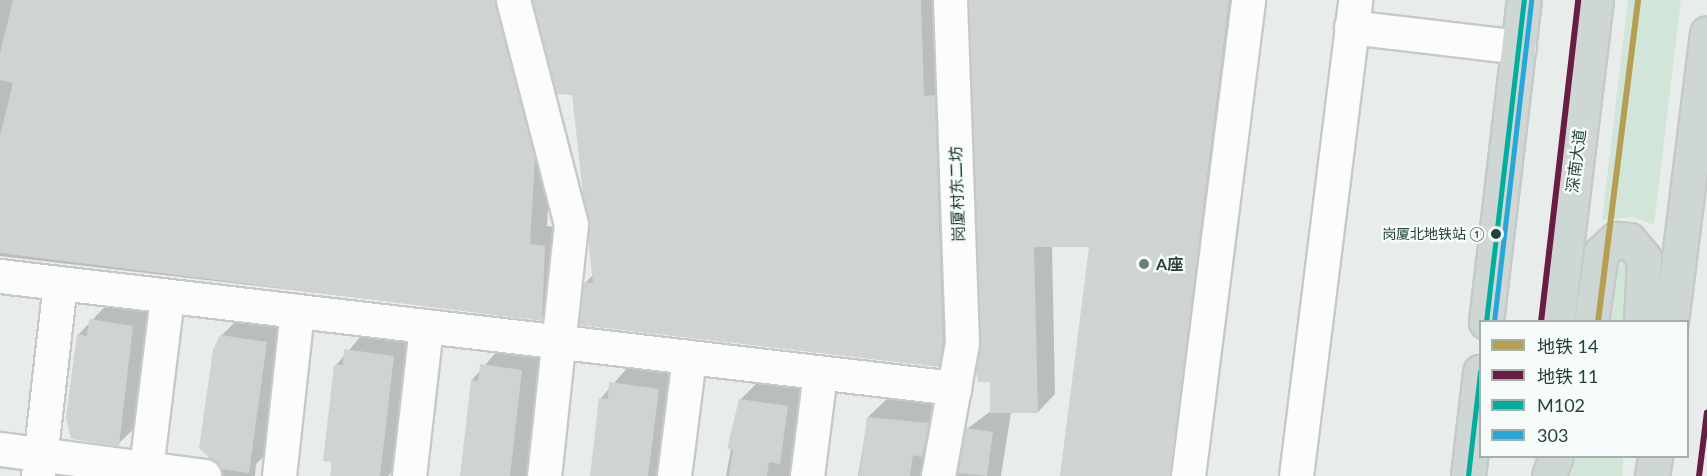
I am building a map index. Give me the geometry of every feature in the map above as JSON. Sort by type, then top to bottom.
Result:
[{"type":"main road","points":[[1486,320],[1524,0]]},
{"type":"main road","name":"深南大道","points":[[1557,320],[1596,0]]},
{"type":"main road","points":[[1671,320],[1707,33]]},
{"type":"main road","points":[[1591,320],[1601,254],[1616,239],[1629,240],[1644,258],[1641,320]]},
{"type":"main road","points":[[1468,476],[1479,381]]},
{"type":"main road","points":[[1538,476],[1541,458]]},
{"type":"main road","points":[[1548,476],[1555,458]]},
{"type":"main road","points":[[1637,458],[1639,476]]},
{"type":"main road","points":[[1652,476],[1655,458]]},
{"type":"street","points":[[513,0],[571,224],[544,476]]},
{"type":"street","name":"岗厦村东二坊","points":[[938,476],[962,343],[951,0]]},
{"type":"street","points":[[1188,476],[1248,0]]},
{"type":"street","points":[[1296,476],[1353,13],[1519,47]]},
{"type":"street","points":[[0,276],[954,388]]},
{"type":"street","points":[[39,465],[60,283]]},
{"type":"street","points":[[146,468],[168,296]]},
{"type":"street","points":[[279,476],[297,311]]},
{"type":"street","points":[[409,476],[426,326]]},
{"type":"street","points":[[674,476],[689,357]]},
{"type":"street","points":[[807,476],[820,373]]},
{"type":"street","points":[[0,449],[39,465],[146,468],[204,476]]},
{"type":"green space","points":[[1628,0],[1681,0],[1654,225],[1633,217],[1602,220]]},
{"type":"green space","points":[[1617,258],[1629,259],[1629,320],[1604,320]]},
{"type":"green space","points":[[1576,458],[1623,458],[1623,476],[1571,476]]},
{"type":"building","points":[[13,0],[495,0],[535,158],[530,244],[545,246],[542,321],[0,253],[0,136],[13,83],[0,80],[0,53]]},
{"type":"building","points":[[532,0],[921,0],[924,96],[935,95],[943,342],[939,367],[579,325],[584,282],[593,283],[572,95],[557,94]]},
{"type":"building","points":[[969,0],[1229,0],[1170,476],[1060,476],[1089,247],[1034,247],[1038,413],[990,413],[990,382],[978,382],[976,373],[981,342]]},
{"type":"building","points":[[89,319],[133,326],[119,446],[71,439],[66,418],[77,334],[87,336]]},
{"type":"building","points":[[220,335],[267,342],[249,473],[221,469],[199,448],[213,350]]},
{"type":"building","points":[[344,349],[394,356],[380,476],[330,476],[332,462],[323,461],[334,365],[343,365]]},
{"type":"building","points":[[480,364],[522,370],[510,476],[460,476],[471,380],[478,381]]},
{"type":"building","points":[[609,382],[659,389],[648,476],[590,476],[599,398],[608,399]]},
{"type":"building","points":[[739,399],[788,406],[780,464],[769,462],[767,476],[729,476],[733,450],[727,449]]},
{"type":"building","points":[[867,417],[929,423],[922,457],[913,455],[910,476],[859,476]]},
{"type":"building","points":[[966,428],[993,432],[987,476],[958,473]]},
{"type":"metro line","name":"11","points":[[1541,320],[1578,0]]},
{"type":"metro line","name":"14","points":[[1598,320],[1638,0]]},
{"type":"metro line","name":"11","points":[[1699,476],[1707,412]]},
{"type":"transit line","name":"M102","points":[[1486,320],[1524,0]]},
{"type":"transit line","name":"303","points":[[1494,320],[1531,1]]},
{"type":"transit line","name":"M102","points":[[1468,476],[1479,381]]},
{"type":"place","name":"岗厦北地铁站 ①","points":[[1496,234]]},
{"type":"place","name":"A座","points":[[1144,264]]}]
